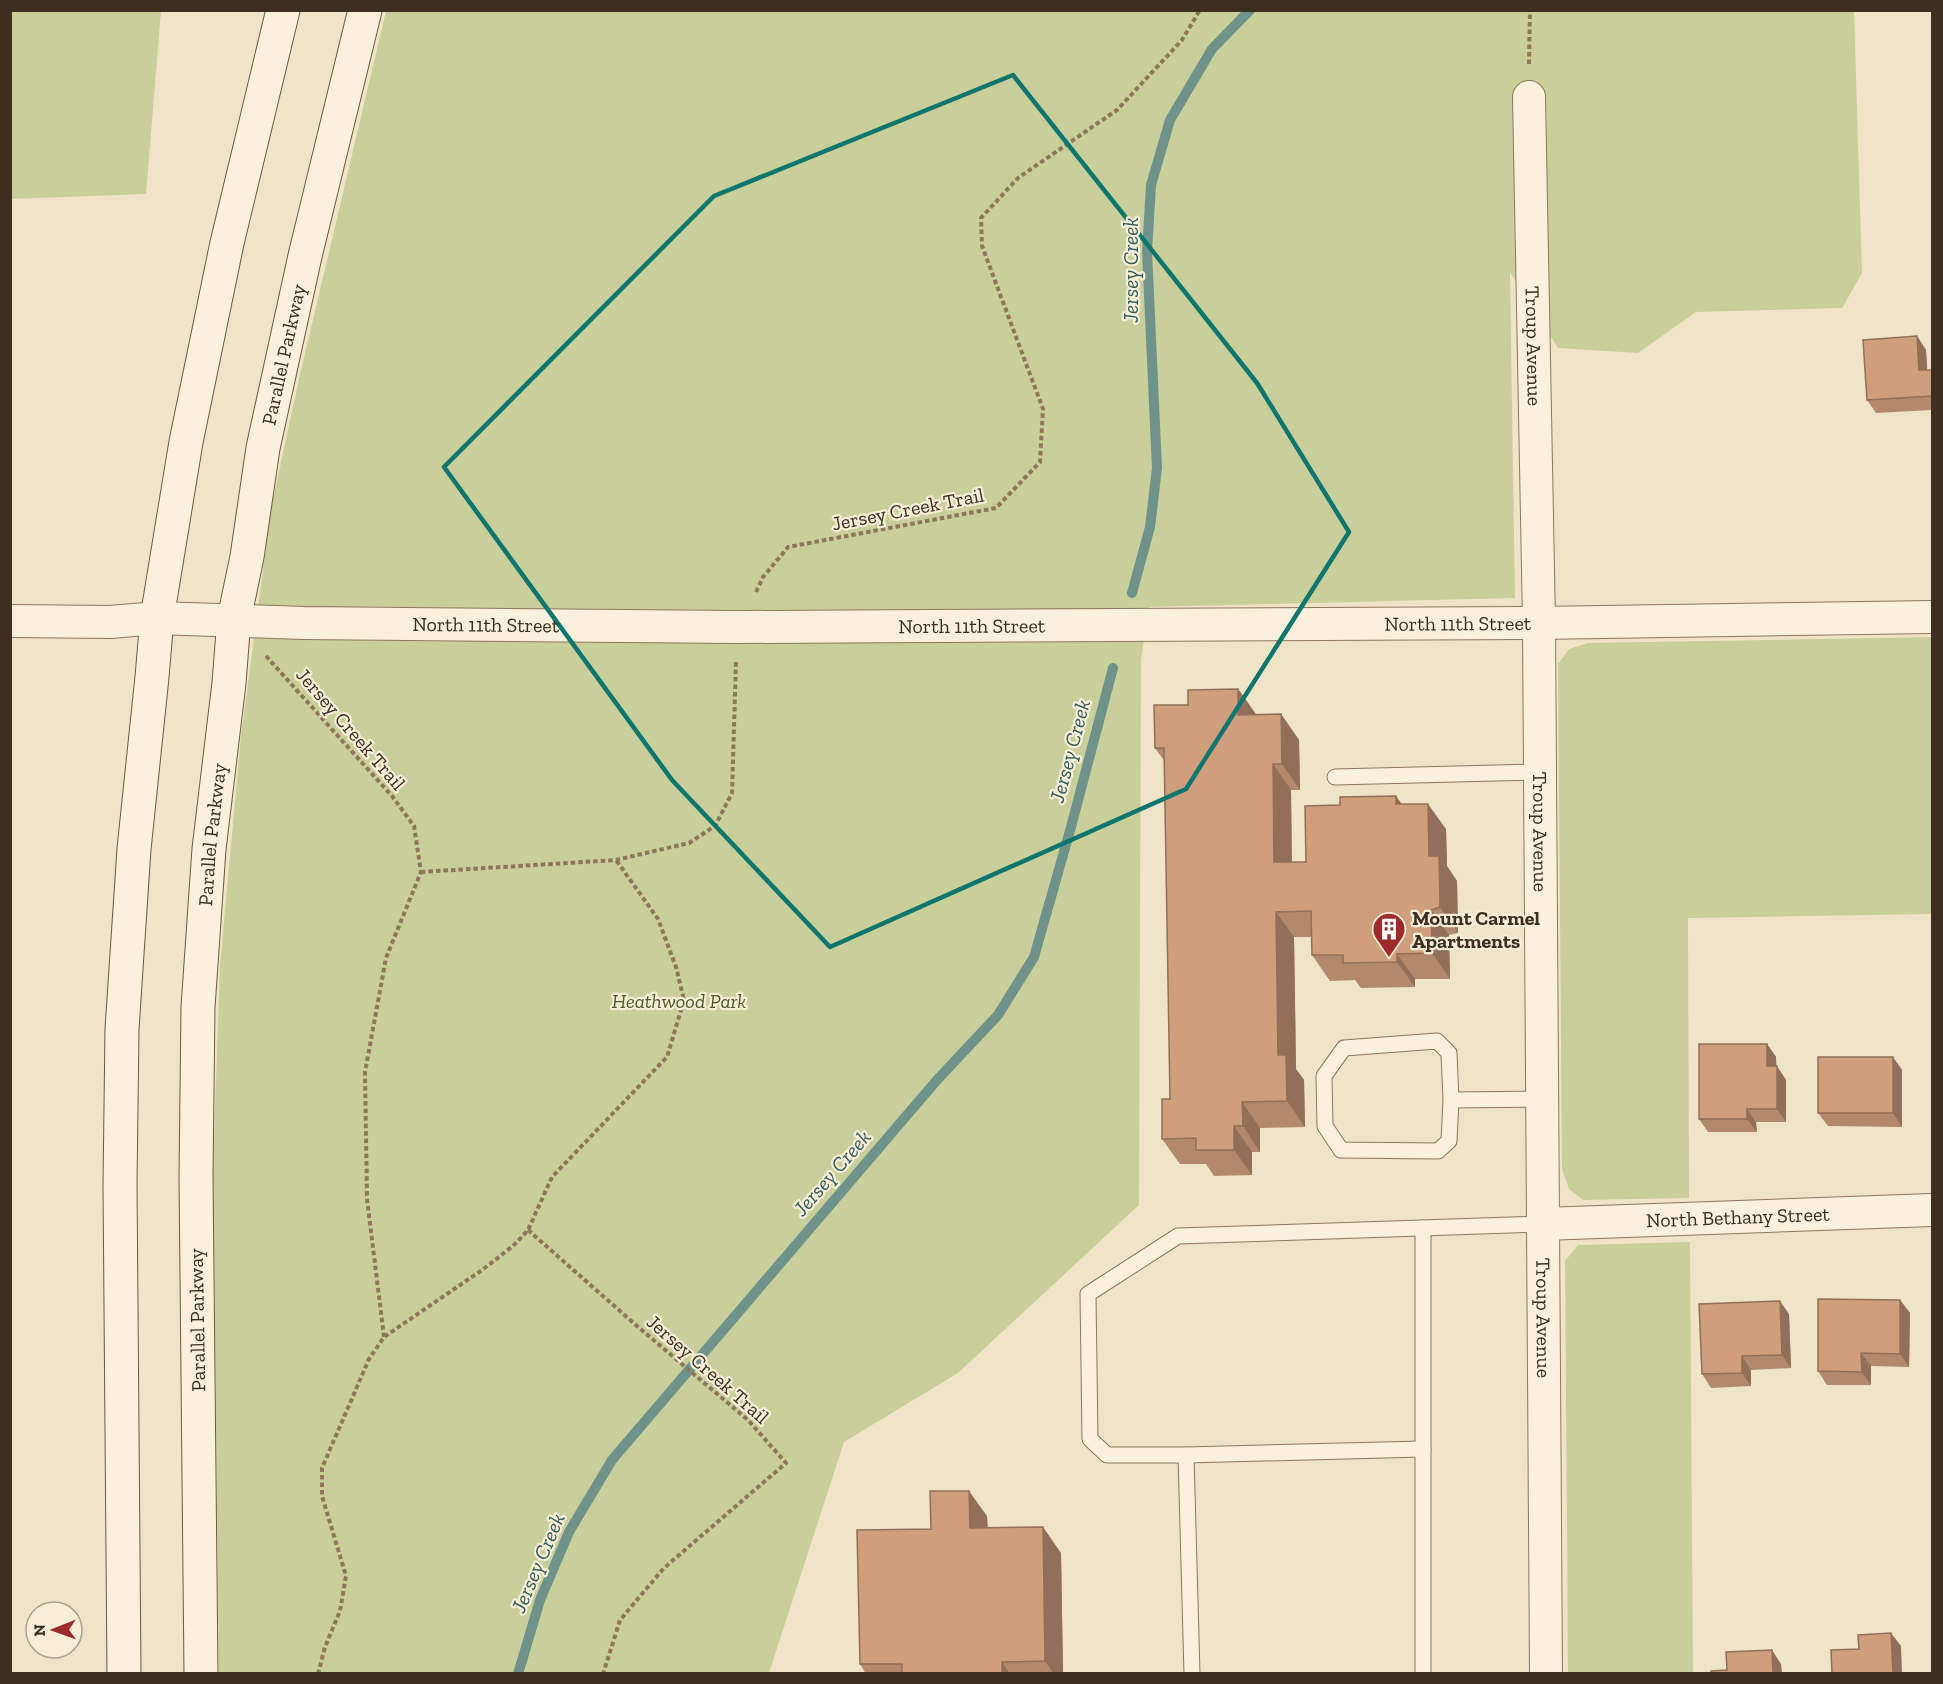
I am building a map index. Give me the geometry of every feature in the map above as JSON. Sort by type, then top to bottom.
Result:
[{"type":"main road","points":[[124,1674],[120,1184],[122,1029],[134,849],[153,677],[157,618],[186,442],[225,254],[284,10]]},
{"type":"main road","name":"Parallel Parkway","points":[[201,1674],[196,1188],[198,1007],[209,849],[229,683],[234,619],[247,557],[266,437],[305,256],[364,10]]},
{"type":"street","name":"Troup Avenue","points":[[1529,98],[1541,772],[1546,1674]]},
{"type":"street","name":"North 11th Street","points":[[10,621],[110,622],[157,618],[304,623],[738,627],[1539,623],[1932,617]]},
{"type":"street","name":"North Bethany Street","points":[[1543,1224],[1932,1210]]},
{"type":"lane","points":[[1335,777],[1541,772]]},
{"type":"lane","points":[[1437,1041],[1449,1053],[1451,1100],[1449,1141],[1438,1151],[1341,1150],[1325,1126],[1324,1076],[1344,1048],[1437,1041]]},
{"type":"lane","points":[[1451,1100],[1542,1099]]},
{"type":"lane","points":[[1423,1449],[1107,1455],[1090,1439],[1088,1294],[1178,1236],[1543,1224]]},
{"type":"lane","points":[[1423,1228],[1423,1674]]},
{"type":"lane","points":[[1186,1455],[1192,1674]]},
{"type":"path","name":"Jersey Creek Trail","points":[[420,872],[616,860],[689,843],[715,826],[732,793],[738,627],[763,578],[788,547],[996,508],[1040,462],[1043,409],[982,246],[981,218],[1018,178],[1117,110],[1182,40],[1200,10]]},
{"type":"path","points":[[1529,98],[1530,10]]},
{"type":"path","name":"Jersey Creek Trail","points":[[234,619],[392,796],[414,826],[420,872],[386,958],[365,1072],[367,1198],[384,1337]]},
{"type":"path","points":[[318,1674],[325,1647],[340,1611],[346,1576],[322,1496],[322,1468],[369,1359],[384,1337],[513,1246],[528,1230],[552,1177],[668,1057],[684,1000],[676,968],[658,919],[616,860]]},
{"type":"path","name":"Jersey Creek Trail","points":[[528,1230],[748,1420],[786,1463],[664,1568],[620,1620],[603,1674]]},
{"type":"highlighted area","points":[[1013,75],[1257,383],[1349,532],[1186,789],[830,947],[672,780],[444,467],[714,196]]},
{"type":"green space","points":[[10,11],[161,11],[146,194],[11,199]]},
{"type":"green space","name":"Heathwood Park","points":[[386,11],[1854,11],[1862,273],[1842,308],[1696,312],[1638,353],[1558,348],[1510,272],[1515,598],[1149,607],[1141,660],[1139,1205],[958,1373],[844,1442],[769,1673],[219,1674],[213,1168],[220,965],[241,736],[271,509],[298,383]]},
{"type":"green space","points":[[1932,637],[1932,914],[1688,918],[1689,1198],[1583,1200],[1569,1189],[1562,1169],[1558,664],[1569,649],[1588,643]]},
{"type":"green space","points":[[1690,1242],[1693,1673],[1568,1673],[1565,1261],[1578,1245]]},
{"type":"building","points":[[1917,336],[1919,370],[1932,370],[1932,396],[1867,400],[1863,340]]},
{"type":"building","name":"Mount Carmel Apartments","points":[[1238,689],[1238,715],[1281,714],[1282,764],[1273,764],[1274,862],[1306,862],[1305,806],[1340,805],[1340,797],[1396,796],[1396,804],[1428,804],[1429,856],[1439,856],[1440,907],[1431,910],[1432,953],[1397,954],[1397,962],[1343,963],[1343,955],[1312,955],[1311,911],[1276,912],[1278,1055],[1286,1055],[1287,1101],[1242,1102],[1243,1126],[1234,1126],[1234,1150],[1196,1150],[1196,1138],[1162,1139],[1162,1099],[1170,1099],[1164,748],[1155,748],[1154,705],[1188,705],[1188,690]]},
{"type":"building","points":[[1699,1044],[1767,1044],[1767,1066],[1777,1066],[1777,1109],[1747,1109],[1747,1119],[1699,1119]]},
{"type":"building","points":[[1818,1057],[1893,1057],[1893,1113],[1818,1113]]},
{"type":"building","points":[[1818,1299],[1900,1300],[1900,1354],[1861,1353],[1862,1372],[1818,1371]]},
{"type":"building","points":[[1780,1301],[1782,1355],[1742,1356],[1742,1373],[1702,1374],[1699,1304]]},
{"type":"building","points":[[930,1491],[969,1491],[970,1528],[1043,1527],[1045,1661],[1002,1662],[1002,1674],[902,1674],[902,1664],[860,1664],[857,1530],[931,1529]]},
{"type":"building","points":[[1891,1633],[1893,1674],[1832,1674],[1831,1650],[1859,1649],[1858,1635]]},
{"type":"building","points":[[1772,1650],[1773,1674],[1711,1674],[1711,1671],[1727,1670],[1726,1652]]},
{"type":"waterway","name":"Jersey Creek","points":[[1132,593],[1150,527],[1157,468],[1147,252],[1151,185],[1170,120],[1212,49],[1250,10]]},
{"type":"waterway","name":"Jersey Creek","points":[[518,1674],[540,1600],[569,1532],[612,1460],[937,1080],[998,1015],[1034,957],[1113,668]]},
{"type":"place","name":"Mount Carmel Apartments","points":[[1389,958]]}]
